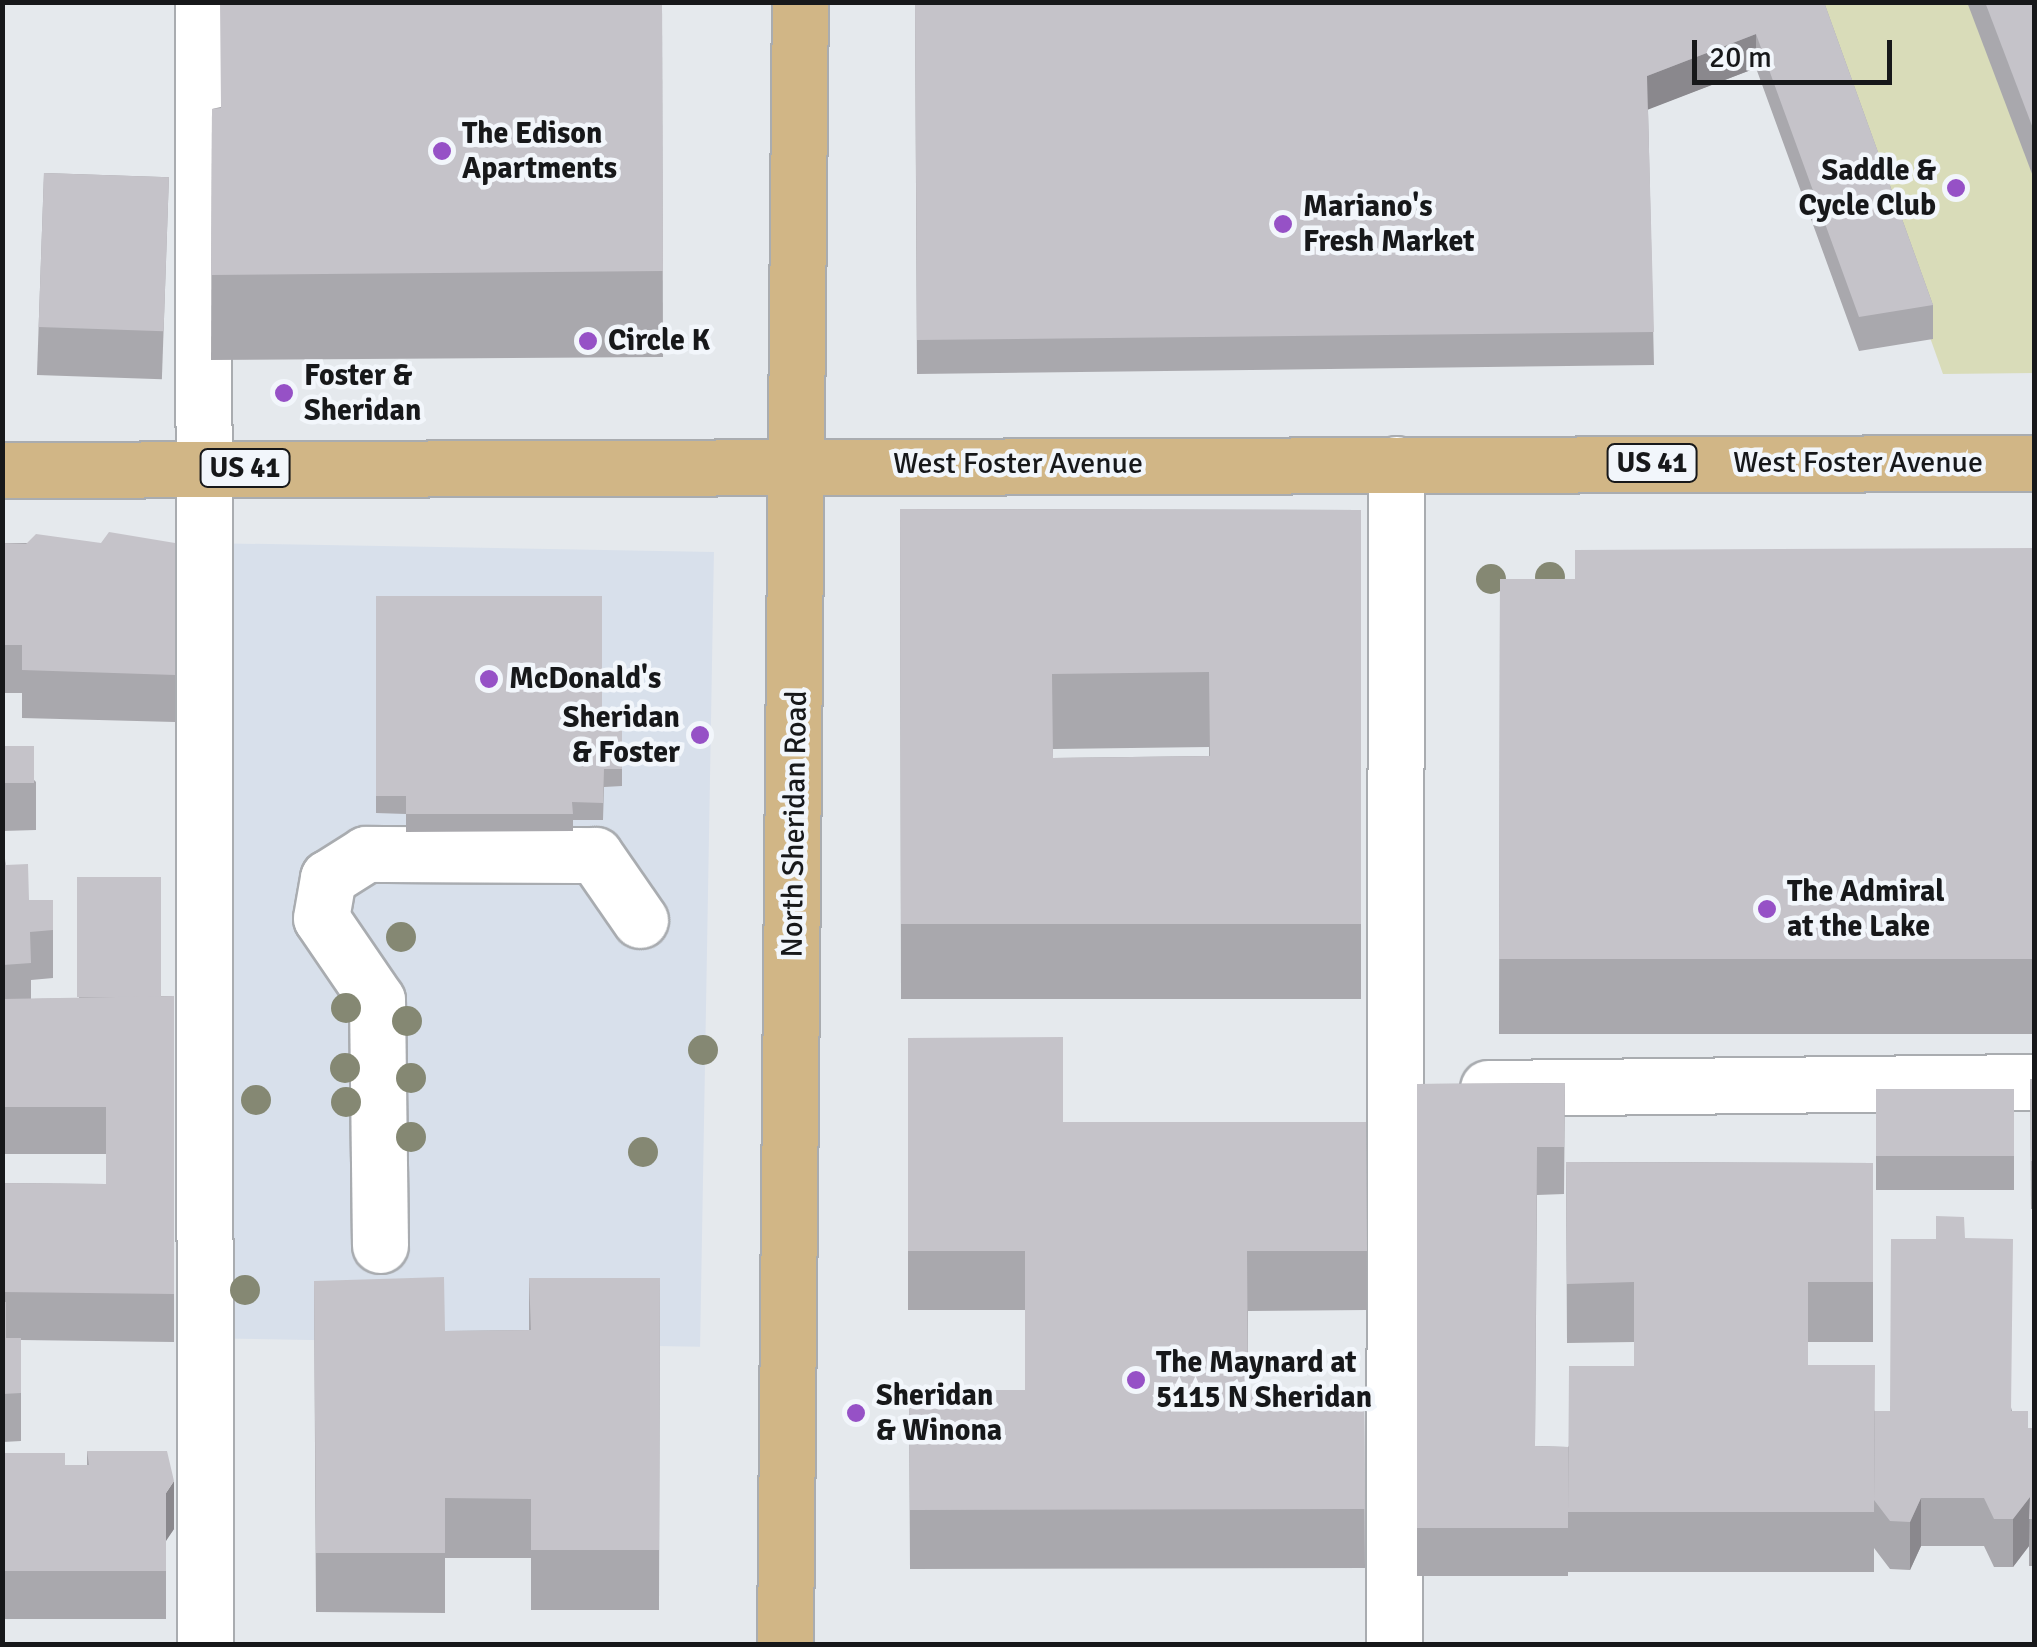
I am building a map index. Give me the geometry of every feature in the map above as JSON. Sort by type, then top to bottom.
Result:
[{"type":"main road","name":"North Sheridan Road","points":[[785,1644],[799,464],[800,2]]},
{"type":"main road","name":"West Foster Avenue","points":[[2,470],[799,464],[2034,463]]},
{"type":"lane","points":[[203,2],[205,1644]]},
{"type":"lane","points":[[1394,1644],[1396,464]]},
{"type":"lane","points":[[380,1245],[378,1000],[320,918],[328,878],[366,854],[595,855],[640,920]]},
{"type":"lane","points":[[1396,1089],[2034,1082]]},
{"type":"shaded area","points":[[205,543],[714,552],[700,1347],[191,1338]]},
{"type":"green space","name":"Saddle & Cycle Club","points":[[1811,3],[2034,3],[2034,373],[1943,374]]},
{"type":"building","name":"The Edison Apartments","points":[[220,2],[662,2],[663,271],[211,275],[212,109],[221,108]]},
{"type":"building","name":"Mariano's Fresh Market","points":[[915,2],[1824,2],[1933,305],[1859,317],[1756,34],[1647,76],[1654,332],[917,340]]},
{"type":"building","points":[[1985,2],[2034,2],[2034,131]]},
{"type":"building","points":[[44,173],[169,177],[164,331],[39,327]]},
{"type":"building","points":[[900,509],[1361,510],[1361,924],[901,924]],"holes":[[[1209,672],[1210,756],[1053,758],[1052,674]]]},
{"type":"building","points":[[109,532],[175,543],[175,675],[22,670],[22,645],[2,645],[2,543],[26,544],[36,534],[101,543]]},
{"type":"building","name":"The Admiral at the Lake","points":[[2034,548],[2034,959],[1499,959],[1500,579],[1575,579],[1575,550]]},
{"type":"building","name":"McDonald's","points":[[376,596],[602,596],[602,727],[622,727],[622,769],[604,769],[603,803],[572,802],[573,814],[406,814],[406,796],[376,796]]},
{"type":"building","points":[[2,746],[34,746],[34,783],[2,783]]},
{"type":"building","points":[[2,852],[6,865],[28,864],[29,900],[53,900],[53,930],[30,932],[31,963],[3,965],[5,975],[2,975]]},
{"type":"building","points":[[77,877],[161,877],[161,997],[77,997]]},
{"type":"building","points":[[174,996],[174,1294],[2,1292],[2,1183],[106,1184],[106,1107],[2,1107],[2,999]]},
{"type":"building","name":"The Maynard at 5115 N Sheridan","points":[[1063,1037],[1063,1122],[1366,1122],[1367,1251],[1247,1251],[1248,1390],[1364,1389],[1365,1509],[910,1510],[909,1390],[1025,1390],[1025,1251],[908,1251],[908,1038]]},
{"type":"building","points":[[2030,1079],[2034,1079],[2034,1161],[2031,1161]]},
{"type":"building","points":[[1565,1083],[1564,1147],[1537,1147],[1535,1446],[1568,1447],[1568,1528],[1417,1528],[1417,1084]]},
{"type":"building","points":[[1876,1089],[2014,1089],[2014,1156],[1876,1156]]},
{"type":"building","points":[[1566,1162],[1873,1163],[1873,1282],[1808,1282],[1808,1365],[1875,1365],[1874,1512],[1568,1512],[1569,1366],[1634,1366],[1634,1282],[1567,1284]]},
{"type":"building","points":[[1936,1216],[1964,1217],[1965,1238],[2013,1239],[2011,1411],[2028,1411],[2028,1428],[2034,1428],[2034,1519],[2029,1519],[2030,1497],[2013,1519],[1994,1519],[1984,1498],[1921,1498],[1910,1522],[1890,1521],[1874,1500],[1875,1411],[1890,1411],[1891,1239],[1936,1239]]},
{"type":"building","points":[[444,1277],[445,1331],[531,1330],[529,1278],[660,1278],[659,1550],[531,1550],[531,1499],[445,1498],[445,1553],[316,1553],[314,1281]]},
{"type":"building","points":[[2,1302],[6,1302],[6,1338],[21,1338],[21,1393],[3,1394],[3,1431]]},
{"type":"building","points":[[87,1451],[167,1451],[174,1481],[166,1493],[166,1571],[2,1571],[2,1453],[65,1453],[65,1465],[89,1465]]},
{"type":"place","name":"The Edison Apartments","points":[[442,151]]},
{"type":"place","name":"Saddle & Cycle Club","points":[[1956,188]]},
{"type":"place","name":"Mariano's Fresh Market","points":[[1283,224]]},
{"type":"place","name":"Circle K","points":[[588,341]]},
{"type":"place","name":"Foster & Sheridan","points":[[284,393]]},
{"type":"place","name":"McDonald's","points":[[489,679]]},
{"type":"place","name":"Sheridan & Foster","points":[[700,735]]},
{"type":"place","name":"The Admiral at the Lake","points":[[1767,909]]},
{"type":"place","name":"The Maynard at 5115 N Sheridan","points":[[1136,1380]]},
{"type":"place","name":"Sheridan & Winona","points":[[856,1413]]}]
